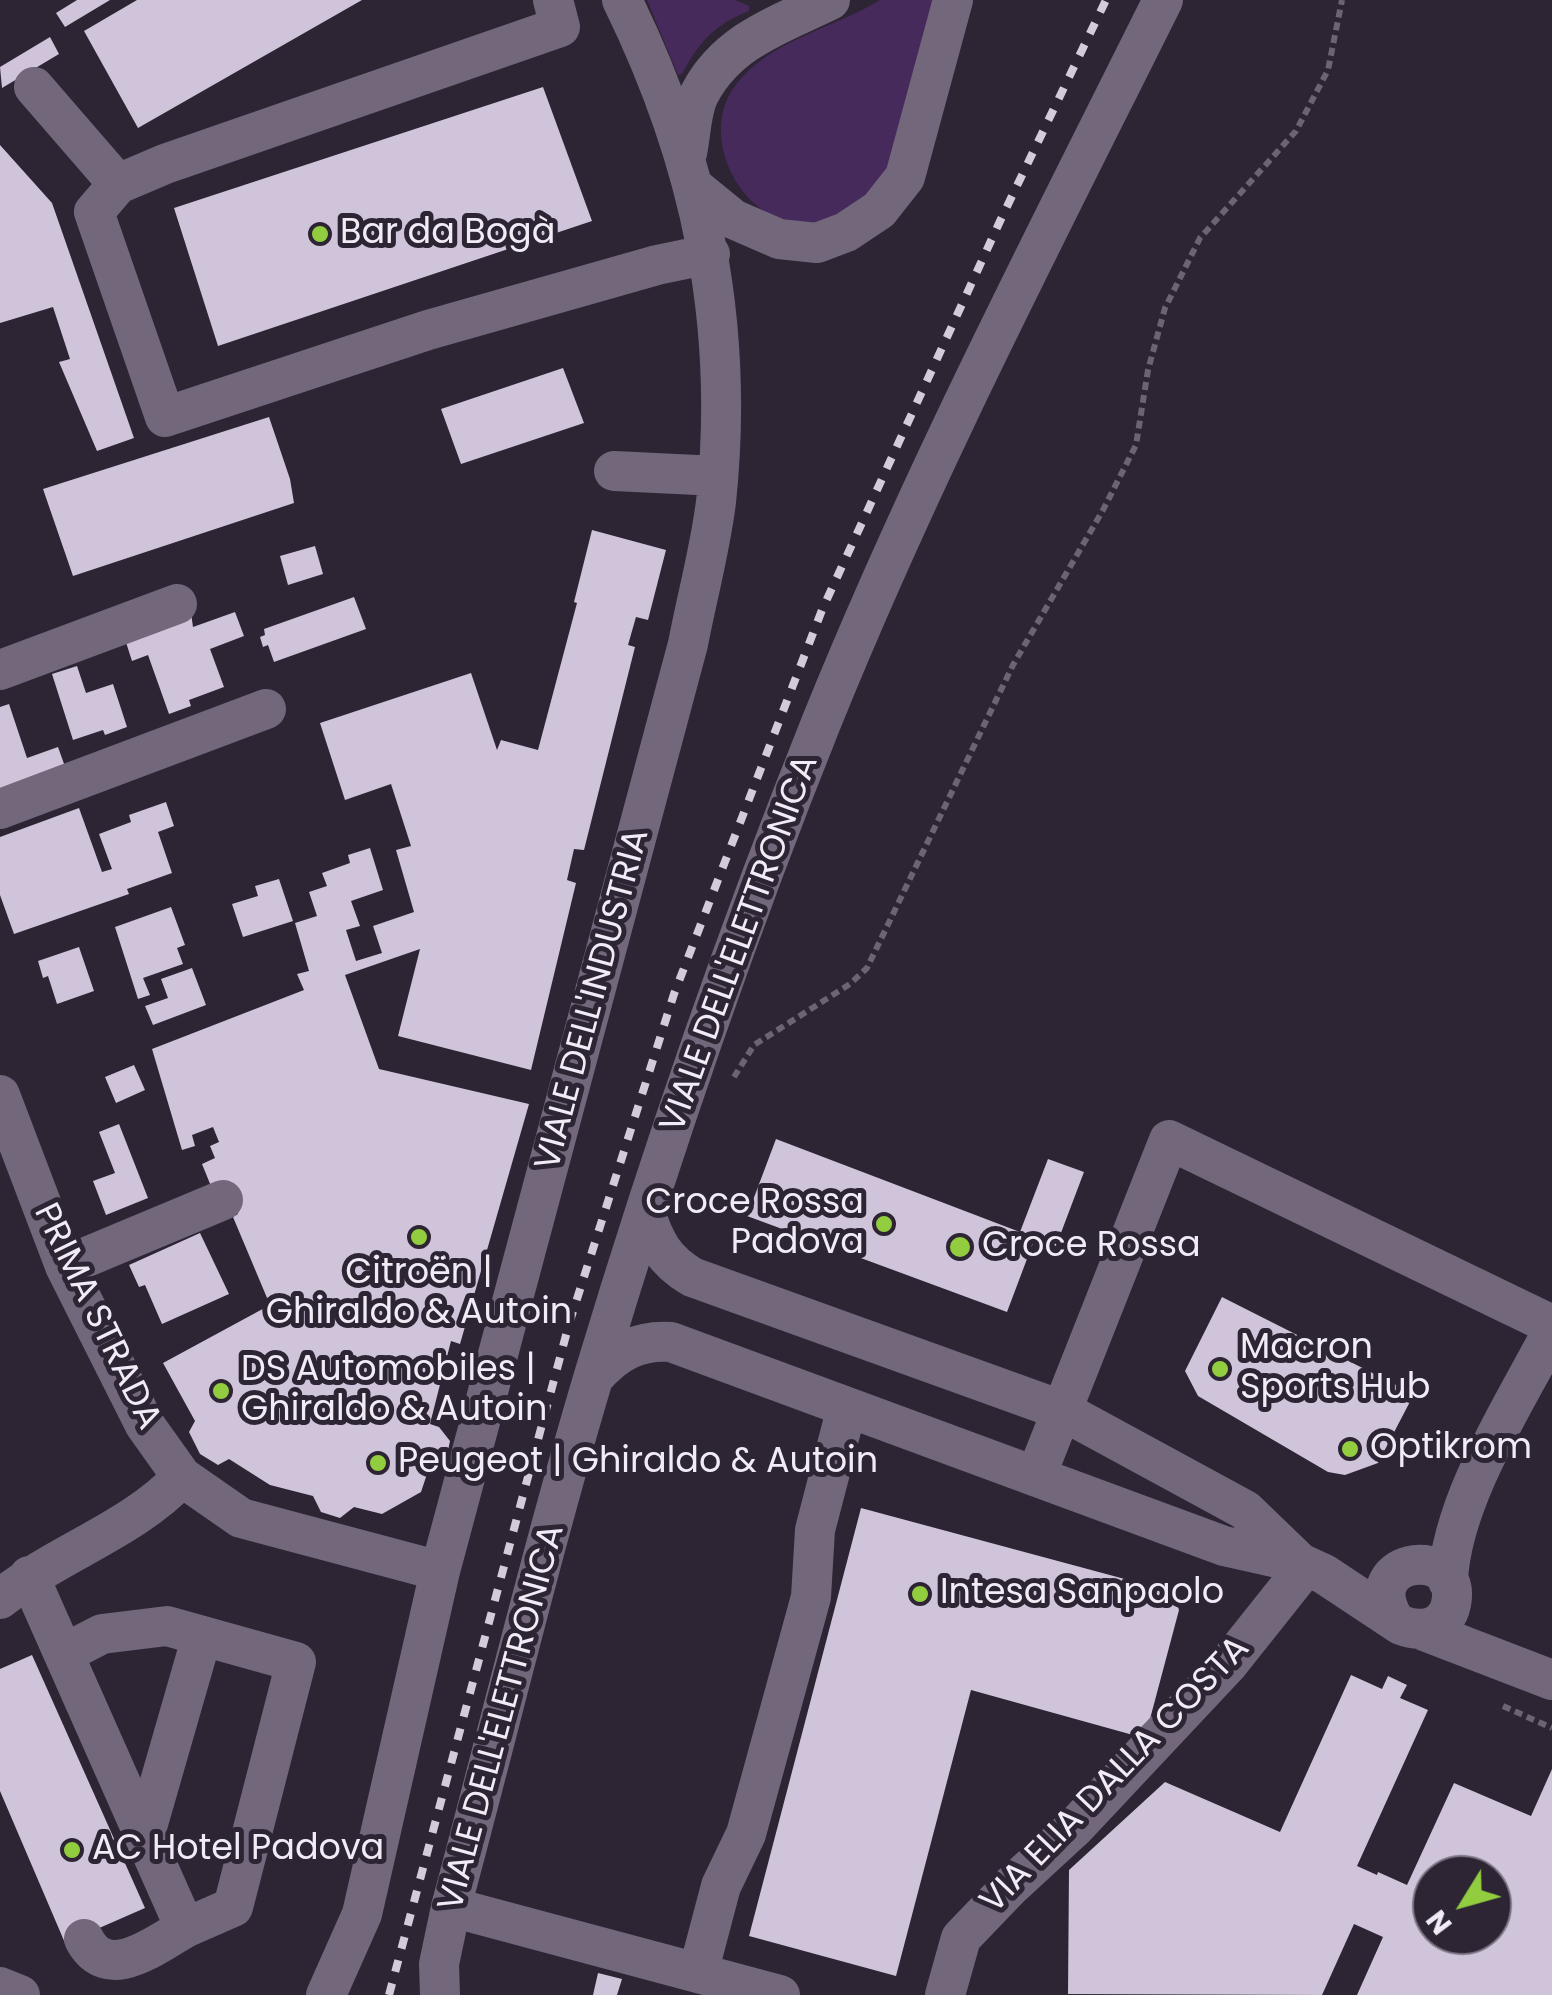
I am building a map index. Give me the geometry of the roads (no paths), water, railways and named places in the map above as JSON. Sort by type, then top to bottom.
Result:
[{"type":"street","points":[[553,0],[560,27],[165,164],[118,184],[94,212],[165,416],[428,330],[656,265],[710,254]]},
{"type":"street","name":"VIALE DELL'INDUSTRIA","points":[[326,1995],[362,1914],[440,1571],[688,644],[715,506],[722,363],[710,254],[691,172],[658,76],[622,0]]},
{"type":"street","points":[[830,0],[758,32],[723,60],[698,95],[691,172],[733,219],[779,239],[817,243],[846,232],[879,210],[905,178],[953,0]]},
{"type":"street","name":"VIALE DELL'ELETTRONICA","points":[[440,1995],[439,1964],[451,1908],[594,1378],[645,1212],[721,992],[820,725],[871,606],[980,366],[1164,0]]},
{"type":"street","points":[[34,87],[118,184]]},
{"type":"street","points":[[614,471],[718,476]]},
{"type":"street","points":[[0,670],[178,604]]},
{"type":"street","points":[[0,809],[266,709]]},
{"type":"street","name":"PRIMA STRADA","points":[[0,1096],[65,1266],[144,1425],[182,1477],[241,1518],[440,1571]]},
{"type":"street","points":[[1036,1476],[1169,1140],[1552,1329],[1480,1473],[1453,1543],[1450,1591],[1442,1622],[1408,1624]]},
{"type":"street","points":[[65,1266],[223,1200]]},
{"type":"street","points":[[645,1212],[656,1246],[664,1257],[692,1277],[1060,1410],[1245,1510],[1310,1568],[1408,1624],[1544,1676]]},
{"type":"street","points":[[594,1378],[608,1361],[626,1349],[653,1341],[671,1342],[1224,1546],[1366,1580],[1432,1566],[1476,1627],[1544,1676]]},
{"type":"street","points":[[839,1538],[859,1411]]},
{"type":"street","points":[[709,1976],[720,1886],[746,1834],[811,1597],[815,1530],[859,1411]]},
{"type":"street","points":[[1408,1624],[1385,1598],[1400,1571],[1457,1509],[1480,1473]]},
{"type":"street","points":[[182,1477],[159,1502],[10,1587],[65,1653],[186,1928]]},
{"type":"street","name":"VIA ELIA DALLA COSTA","points":[[945,1995],[961,1938],[1010,1886],[1075,1827],[1228,1664],[1310,1568]]},
{"type":"street","points":[[65,1653],[102,1634],[167,1626],[296,1662],[233,1906],[121,1962],[105,1961],[90,1950],[84,1938]]},
{"type":"street","points":[[145,1834],[202,1636]]},
{"type":"street","points":[[709,1976],[743,1892]]},
{"type":"street","points":[[451,1908],[780,1995]]},
{"type":"street","points":[[300,1995],[348,1949]]},
{"type":"street","points":[[0,1987],[20,1995]]},
{"type":"railway","points":[[389,1995],[569,1324],[674,994],[822,610],[1106,0]]},
{"type":"place","name":"Bar da Bogà","points":[[320,234]]},
{"type":"place","name":"Croce Rossa Padova","points":[[884,1224]]},
{"type":"place","name":"Citroën | Ghiraldo & Autoin","points":[[419,1237]]},
{"type":"place","name":"Croce Rossa","points":[[960,1247]]},
{"type":"place","name":"Macron Sports Hub","points":[[1220,1369]]},
{"type":"place","name":"DS Automobiles | Ghiraldo & Autoin","points":[[221,1391]]},
{"type":"place","name":"Optikrom","points":[[1350,1449]]},
{"type":"place","name":"Peugeot | Ghiraldo & Autoin","points":[[378,1463]]},
{"type":"place","name":"Intesa Sanpaolo","points":[[920,1594]]},
{"type":"place","name":"AC Hotel Padova","points":[[72,1850]]}]
